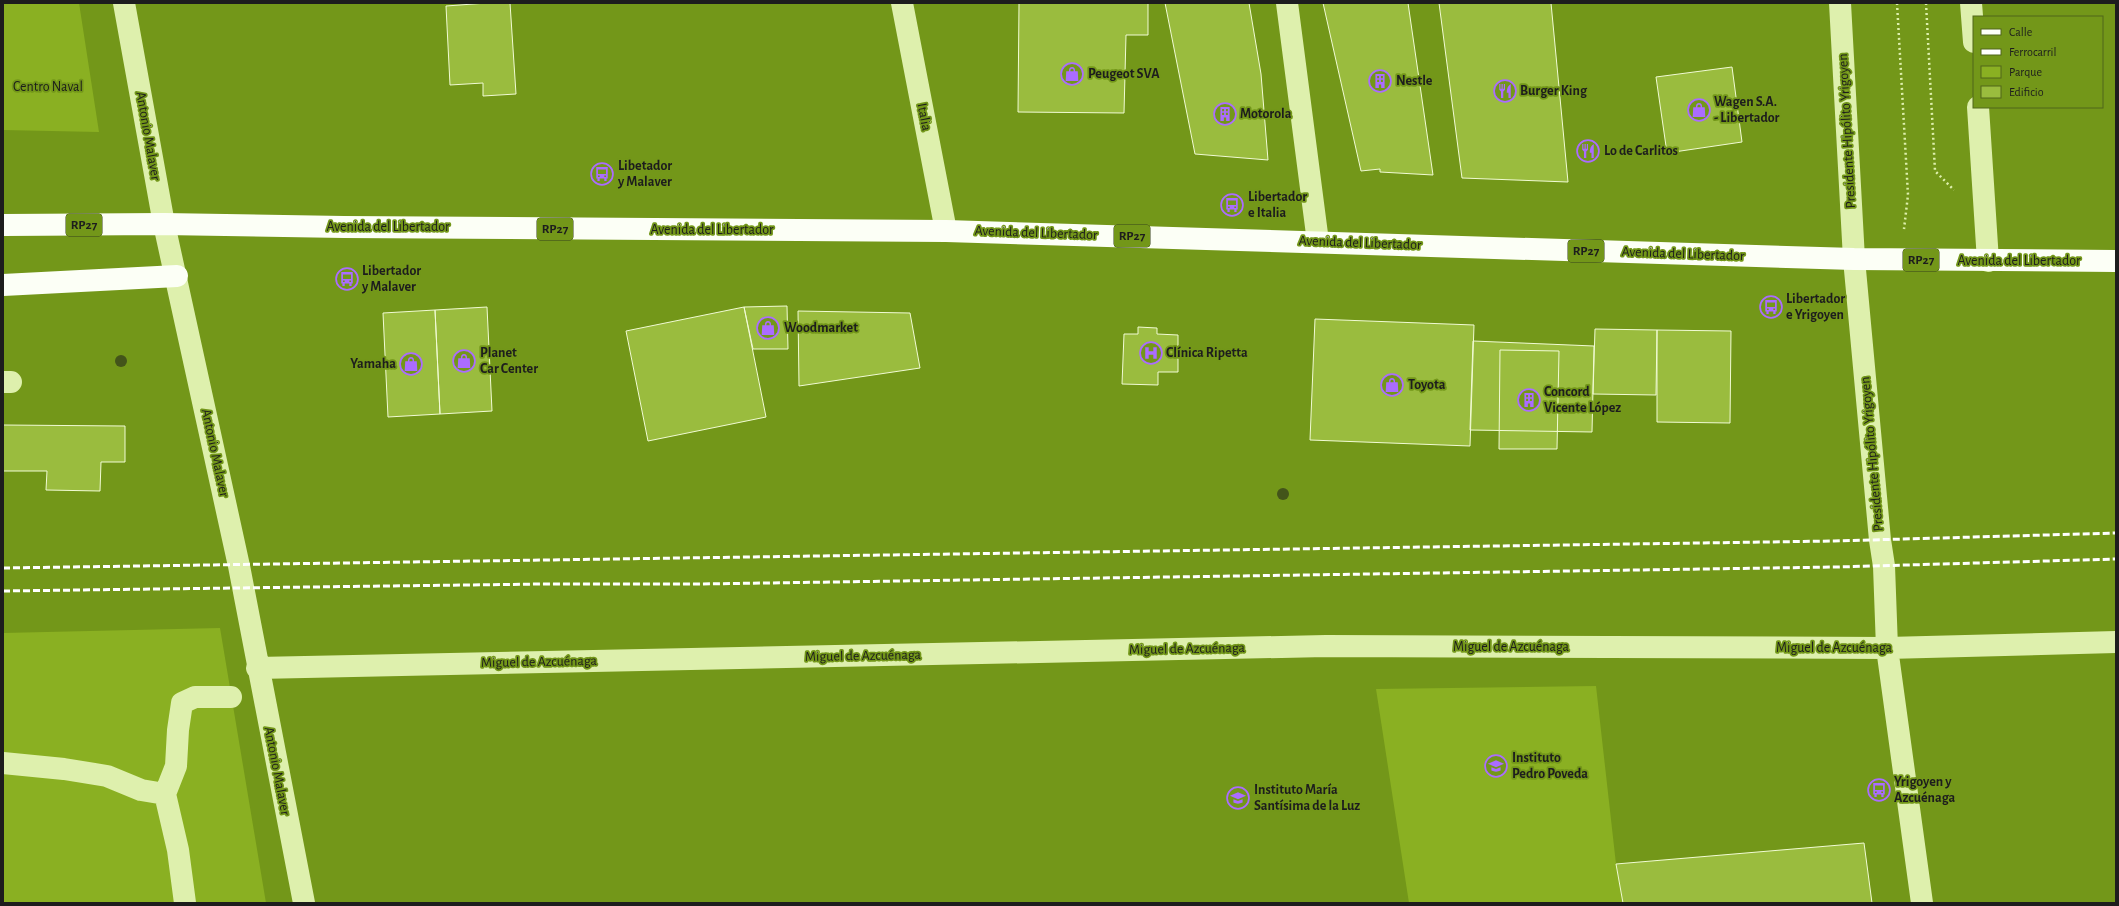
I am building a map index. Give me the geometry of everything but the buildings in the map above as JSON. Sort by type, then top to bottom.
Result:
[{"type":"main road","name":"Avenida del Libertador","points":[[3,225],[164,224],[344,227],[946,231],[1854,259],[2116,262]]},
{"type":"main road","points":[[3,285],[177,276]]},
{"type":"street","name":"Antonio Malaver","points":[[124,3],[164,224],[177,276],[239,566],[257,668],[304,903]]},
{"type":"street","name":"Italia","points":[[902,3],[946,231]]},
{"type":"street","points":[[1287,3],[1318,242]]},
{"type":"street","name":"Presidente Hipólito Yrigoyen","points":[[1840,3],[1854,259],[1879,532],[1884,566],[1887,648],[1922,903]]},
{"type":"street","points":[[1971,3],[1973,29]]},
{"type":"street","points":[[1978,108],[1988,261]]},
{"type":"street","name":"Miguel de Azcuénaga","points":[[257,668],[1326,646],[1887,648],[2116,642]]},
{"type":"street","points":[[185,903],[178,850],[165,794],[176,766],[178,730],[182,703],[195,697],[231,697]]},
{"type":"street","points":[[3,763],[64,769],[107,776],[141,790],[165,794]]},
{"type":"path","points":[[1897,3],[1908,195],[1899,260]]},
{"type":"path","points":[[1926,3],[1935,171],[1986,222]]},
{"type":"green space","name":"Centro Naval","points":[[3,3],[79,3],[99,132],[3,130]]},
{"type":"green space","points":[[220,628],[266,903],[3,903],[3,633]]},
{"type":"green space","name":"Instituto Pedro Poveda","points":[[1596,686],[1616,864],[1623,903],[1409,903],[1376,689]]},
{"type":"railway","points":[[3,568],[1834,541],[2116,533]]},
{"type":"railway","points":[[3,591],[542,584],[700,584],[1837,567],[2116,559]]},
{"type":"place","name":"Peugeot SVA","points":[[1072,74]]},
{"type":"place","name":"Nestle","points":[[1380,81]]},
{"type":"place","name":"Burger King","points":[[1505,91]]},
{"type":"place","name":"Wagen S.A. - Libertador","points":[[1699,110]]},
{"type":"place","name":"Motorola","points":[[1225,114]]},
{"type":"place","name":"Lo de Carlitos","points":[[1588,151]]},
{"type":"place","name":"Libetador y Malaver","points":[[602,174]]},
{"type":"place","name":"Libertador e Italia","points":[[1232,205]]},
{"type":"place","name":"Libertador y Malaver","points":[[347,279]]},
{"type":"place","name":"Libertador e Yrigoyen","points":[[1771,307]]},
{"type":"place","name":"Woodmarket","points":[[768,328]]},
{"type":"place","name":"Clínica Ripetta","points":[[1151,353]]},
{"type":"place","name":"Planet Car Center","points":[[464,361]]},
{"type":"place","name":"Yamaha","points":[[411,364]]},
{"type":"place","name":"Toyota","points":[[1392,385]]},
{"type":"place","name":"Concord Vicente López","points":[[1529,400]]},
{"type":"place","name":"Instituto Pedro Poveda","points":[[1496,766]]},
{"type":"place","name":"Yrigoyen y Azcuénaga","points":[[1879,790]]},
{"type":"place","name":"Instituto María Santísima de la Luz","points":[[1238,798]]}]
